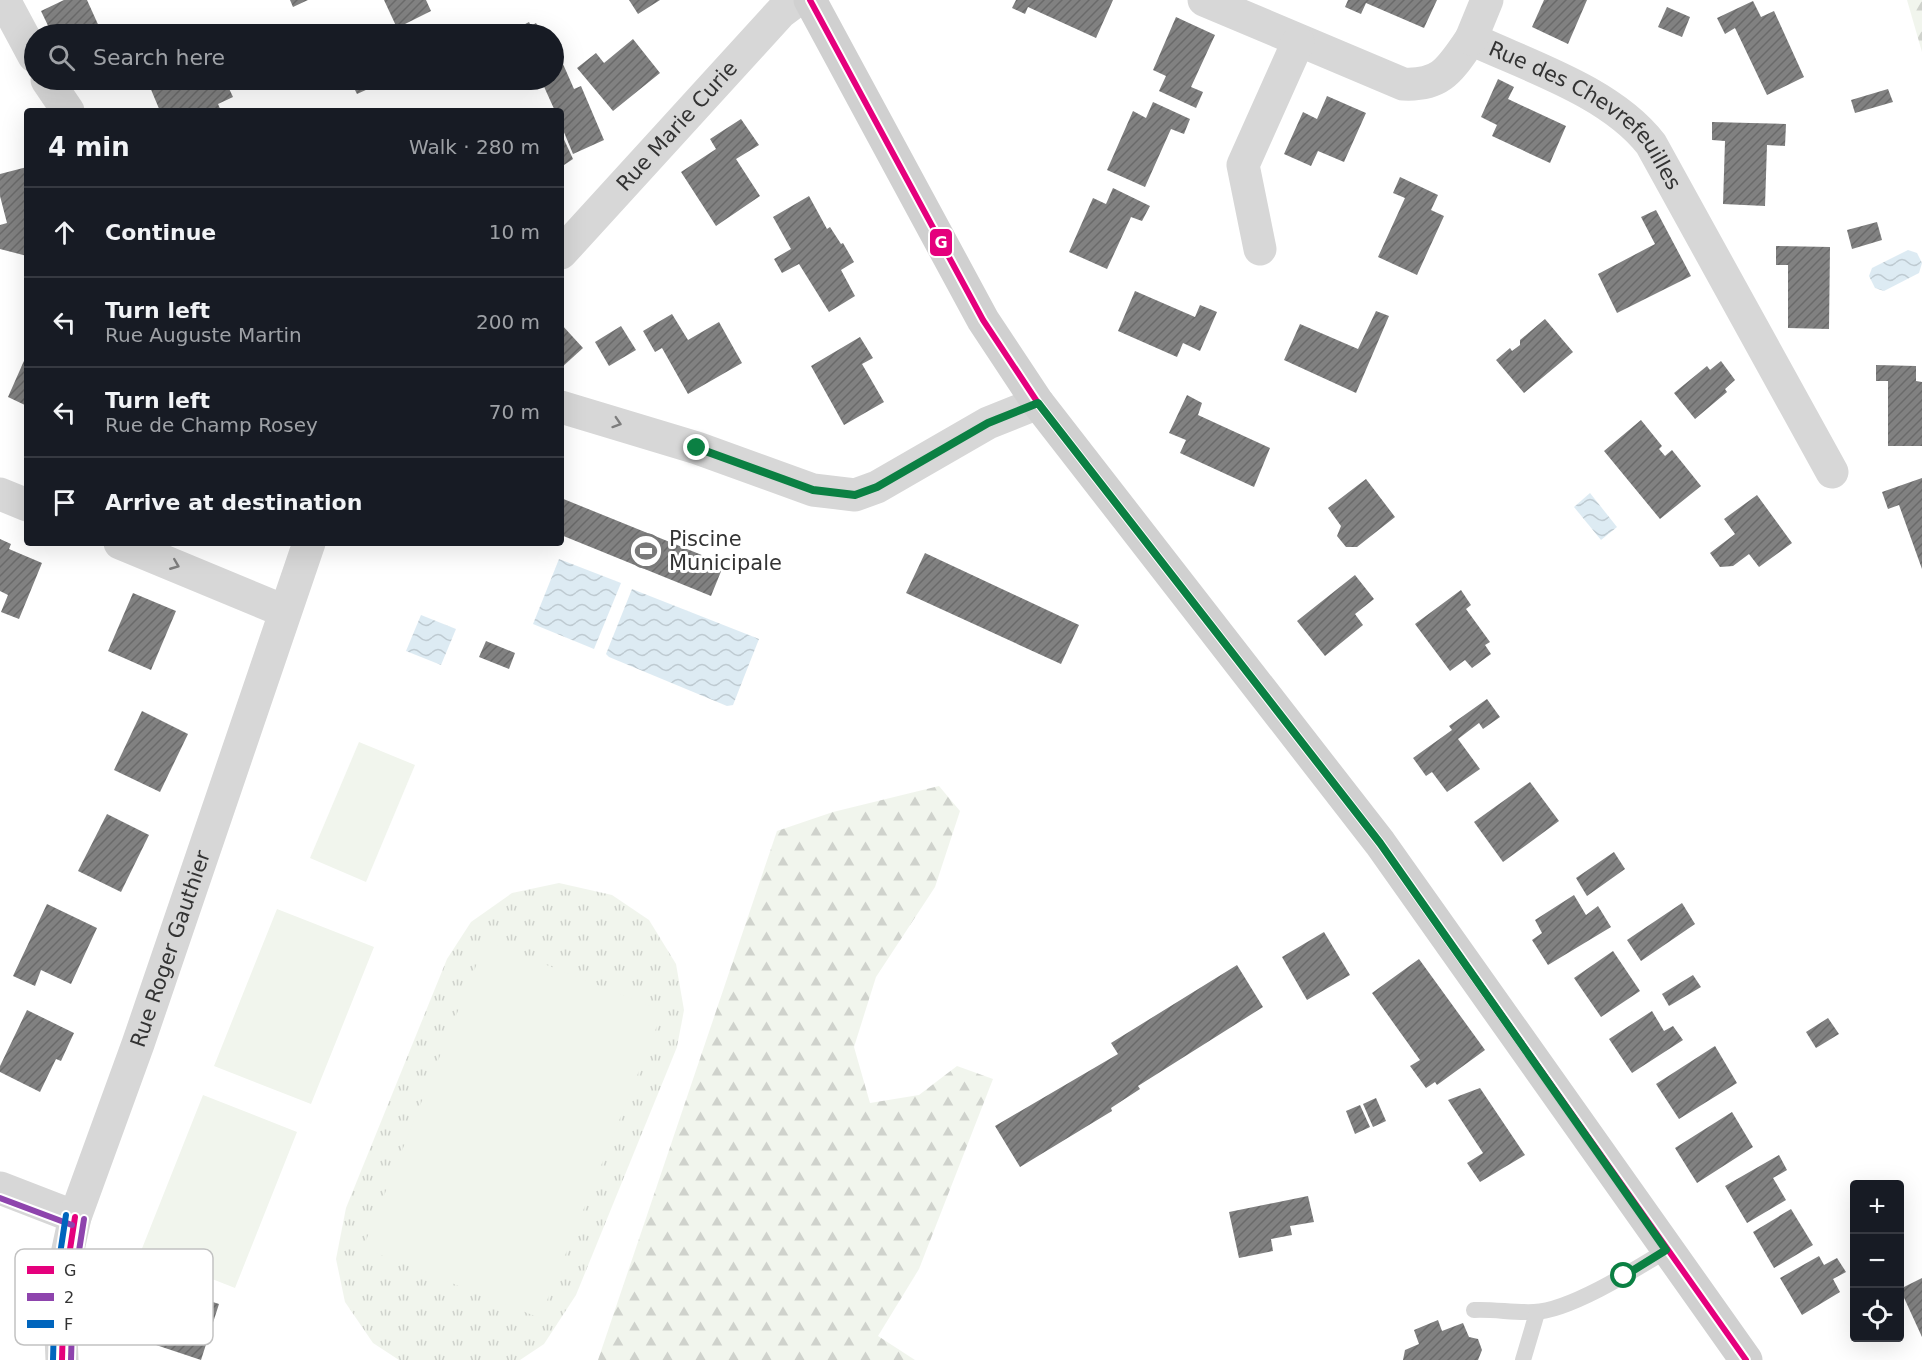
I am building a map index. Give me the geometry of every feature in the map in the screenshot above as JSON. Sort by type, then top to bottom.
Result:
[{"type":"main road","points":[[810,0],[983,320],[1038,403],[1380,843],[1746,1360]]},
{"type":"street","points":[[4,0],[24,37]]},
{"type":"street","name":"Rue Marie Curie","points":[[564,250],[781,12],[797,0]]},
{"type":"street","name":"Rue des Chevrefeuilles","points":[[1204,0],[1298,42],[1403,84],[1422,85],[1438,79],[1450,69],[1471,39],[1594,96],[1635,123],[1651,144],[1832,472]]},
{"type":"street","points":[[1471,39],[1487,0]]},
{"type":"street","points":[[1260,249],[1243,165],[1298,42]]},
{"type":"street","points":[[54,90],[66,108]]},
{"type":"street","points":[[564,408],[697,448],[813,490],[855,495],[877,487],[988,423],[1038,403]]},
{"type":"street","points":[[0,494],[24,504]]},
{"type":"street","points":[[127,546],[284,610]]},
{"type":"street","name":"Rue Roger Gauthier","points":[[68,1249],[75,1217],[138,1044],[284,610],[308,546]]},
{"type":"street","points":[[0,1188],[75,1217]]},
{"type":"street","name":"Rue Roger Gauthier","points":[[61,1345],[62,1360]]},
{"type":"lane","points":[[1474,1310],[1537,1312],[1576,1299],[1624,1276],[1666,1250]]},
{"type":"lane","points":[[1522,1360],[1537,1312]]},
{"type":"green space","points":[[1907,0],[1922,0],[1922,52]]},
{"type":"green space","points":[[359,742],[415,765],[366,882],[310,858]]},
{"type":"green space","points":[[939,786],[960,811],[935,887],[876,977],[854,1047],[870,1103],[919,1095],[957,1066],[993,1079],[919,1269],[878,1336],[915,1360],[598,1360],[777,831],[833,812]]},
{"type":"green space","points":[[559,883],[612,895],[649,920],[676,964],[684,1010],[677,1047],[576,1295],[544,1344],[520,1360],[399,1360],[373,1343],[345,1302],[336,1259],[346,1208],[447,959],[471,922],[512,893]]},
{"type":"green space","points":[[277,909],[374,947],[311,1104],[214,1066]]},
{"type":"green space","points":[[486,941],[663,1011],[540,1318],[363,1248]]},
{"type":"green space","points":[[203,1095],[297,1132],[235,1288],[213,1279],[213,1249],[142,1249]]},
{"type":"water","points":[[1908,250],[1917,253],[1922,263],[1919,273],[1884,291],[1875,288],[1869,276],[1872,268]]},
{"type":"water","points":[[1590,493],[1617,527],[1601,540],[1574,507]]},
{"type":"water","points":[[559,559],[621,583],[594,649],[533,624]]},
{"type":"water","points":[[632,589],[759,639],[733,705],[727,706],[606,654]]},
{"type":"water","points":[[421,615],[456,629],[441,665],[406,651]]},
{"type":"building","points":[[64,0],[87,0],[98,24],[47,24],[41,11]]},
{"type":"building","points":[[290,0],[308,0],[293,7]]},
{"type":"building","points":[[384,0],[426,0],[431,11],[405,24],[395,24]]},
{"type":"building","points":[[629,0],[660,0],[638,14]]},
{"type":"building","points":[[1016,0],[1113,0],[1096,38],[1028,7],[1025,14],[1012,8]]},
{"type":"building","points":[[1348,0],[1437,0],[1424,28],[1366,3],[1361,14],[1345,7]]},
{"type":"building","points":[[1544,0],[1587,0],[1568,44],[1532,27]]},
{"type":"building","points":[[1753,1],[1761,17],[1774,11],[1804,77],[1767,95],[1735,28],[1725,34],[1717,18]]},
{"type":"building","points":[[1667,7],[1690,17],[1682,37],[1658,27]]},
{"type":"building","points":[[1176,17],[1215,35],[1191,87],[1203,92],[1196,108],[1159,91],[1166,76],[1153,70]]},
{"type":"building","points":[[633,39],[660,73],[613,111],[577,68],[596,53],[604,63]]},
{"type":"building","points":[[564,66],[574,89],[581,86],[604,140],[573,154],[564,132],[564,108],[554,108],[546,90],[564,90]]},
{"type":"building","points":[[1498,79],[1514,87],[1508,99],[1566,126],[1550,163],[1492,136],[1497,125],[1481,117]]},
{"type":"building","points":[[1888,89],[1893,102],[1855,113],[1851,100]]},
{"type":"building","points":[[151,90],[230,90],[233,97],[218,104],[220,108],[159,108]]},
{"type":"building","points":[[1327,96],[1366,113],[1344,162],[1318,151],[1311,166],[1284,154],[1303,112],[1317,119]]},
{"type":"building","points":[[1153,102],[1190,119],[1184,134],[1171,129],[1145,187],[1107,170],[1133,111],[1146,118]]},
{"type":"building","points":[[741,119],[759,145],[736,159],[760,196],[716,226],[681,172],[716,149],[710,139]]},
{"type":"building","points":[[1712,122],[1786,124],[1785,146],[1767,145],[1765,206],[1723,204],[1725,141],[1712,140]]},
{"type":"building","points":[[564,140],[573,159],[564,165]]},
{"type":"building","points":[[24,168],[24,255],[0,249],[0,225],[7,223],[0,196],[0,174]]},
{"type":"building","points":[[1400,177],[1438,195],[1431,210],[1444,216],[1417,275],[1378,257],[1405,198],[1393,193]]},
{"type":"building","points":[[1113,188],[1150,206],[1142,221],[1131,217],[1107,269],[1069,252],[1093,198],[1106,204]]},
{"type":"building","points":[[809,196],[827,229],[830,227],[854,262],[841,270],[855,296],[829,312],[799,264],[782,273],[774,259],[791,249],[773,217]]},
{"type":"building","points":[[1656,210],[1691,276],[1617,313],[1598,274],[1655,244],[1641,217]]},
{"type":"building","points":[[1877,222],[1882,240],[1852,249],[1847,230]]},
{"type":"building","points":[[1776,246],[1830,247],[1829,329],[1788,328],[1788,265],[1776,265]]},
{"type":"building","points":[[1135,291],[1195,317],[1200,305],[1217,312],[1200,351],[1183,343],[1177,357],[1118,331]]},
{"type":"building","points":[[1376,311],[1389,316],[1356,393],[1284,360],[1300,324],[1358,349]]},
{"type":"building","points":[[672,314],[688,340],[719,322],[742,363],[688,394],[662,348],[655,352],[643,331]]},
{"type":"building","points":[[1545,319],[1573,352],[1524,393],[1496,360],[1510,348],[1512,351],[1520,345],[1520,340]]},
{"type":"building","points":[[621,326],[636,350],[609,366],[595,342]]},
{"type":"building","points":[[564,327],[583,348],[564,365]]},
{"type":"building","points":[[860,337],[873,358],[862,364],[884,402],[844,425],[811,366]]},
{"type":"building","points":[[24,361],[24,405],[8,397]]},
{"type":"building","points":[[1721,361],[1735,380],[1725,389],[1727,392],[1695,419],[1674,393],[1707,366],[1710,370]]},
{"type":"building","points":[[1876,365],[1916,366],[1916,381],[1922,382],[1922,446],[1888,446],[1888,381],[1876,381]]},
{"type":"building","points":[[1187,395],[1202,403],[1198,415],[1270,448],[1254,487],[1180,453],[1186,440],[1169,433]]},
{"type":"building","points":[[1641,420],[1662,446],[1659,449],[1665,456],[1672,450],[1701,486],[1660,519],[1604,451]]},
{"type":"building","points":[[1922,478],[1922,569],[1899,505],[1888,509],[1882,492]]},
{"type":"building","points":[[1366,479],[1395,517],[1357,547],[1346,547],[1337,536],[1341,526],[1328,508]]},
{"type":"building","points":[[1757,495],[1792,543],[1759,567],[1749,554],[1733,566],[1720,567],[1710,553],[1735,534],[1724,519]]},
{"type":"building","name":"Piscine Municipale","points":[[564,499],[724,564],[711,596],[564,536]]},
{"type":"building","points":[[0,539],[11,544],[9,549],[42,563],[19,619],[1,612],[8,595],[0,591]]},
{"type":"building","points":[[925,553],[1079,625],[1061,664],[906,593]]},
{"type":"building","points":[[1355,575],[1374,599],[1355,614],[1363,625],[1325,656],[1297,621]]},
{"type":"building","points":[[1461,590],[1471,605],[1466,609],[1490,642],[1485,645],[1491,654],[1472,668],[1465,660],[1450,671],[1415,624]]},
{"type":"building","points":[[133,593],[176,611],[151,670],[108,651]]},
{"type":"building","points":[[486,641],[515,653],[509,669],[479,657]]},
{"type":"building","points":[[1487,699],[1500,717],[1483,729],[1479,723],[1458,739],[1480,769],[1447,792],[1432,772],[1426,776],[1413,758],[1452,730],[1449,726]]},
{"type":"building","points":[[142,711],[188,734],[160,792],[114,770]]},
{"type":"building","points":[[1530,782],[1559,821],[1503,862],[1474,822]]},
{"type":"building","points":[[107,814],[149,835],[121,892],[78,871]]},
{"type":"building","points":[[1614,852],[1625,869],[1587,896],[1576,878]]},
{"type":"building","points":[[1574,895],[1586,915],[1598,906],[1611,927],[1548,965],[1532,940],[1542,933],[1535,920]]},
{"type":"building","points":[[1682,903],[1695,924],[1641,961],[1627,940]]},
{"type":"building","points":[[47,904],[97,928],[71,984],[41,970],[35,986],[13,976]]},
{"type":"building","points":[[1324,932],[1350,975],[1307,1000],[1282,957]]},
{"type":"building","points":[[1613,951],[1640,991],[1601,1017],[1574,978]]},
{"type":"building","points":[[1419,959],[1485,1050],[1437,1085],[1435,1082],[1426,1088],[1410,1066],[1420,1060],[1372,993]]},
{"type":"building","points":[[1237,965],[1263,1007],[1138,1086],[1140,1089],[1111,1108],[1112,1111],[1020,1167],[995,1126],[1118,1054],[1111,1043]]},
{"type":"building","points":[[1693,975],[1701,987],[1669,1006],[1662,994]]},
{"type":"building","points":[[27,1010],[74,1033],[61,1061],[56,1059],[40,1092],[0,1072],[0,1066]]},
{"type":"building","points":[[1652,1011],[1664,1031],[1673,1026],[1683,1040],[1632,1073],[1609,1039]]},
{"type":"building","points":[[1828,1018],[1839,1034],[1816,1048],[1806,1032]]},
{"type":"building","points":[[1715,1046],[1737,1083],[1679,1119],[1656,1084]]},
{"type":"building","points":[[1480,1088],[1525,1155],[1480,1182],[1467,1163],[1483,1153],[1448,1100]]},
{"type":"building","points":[[1376,1098],[1386,1121],[1373,1127],[1363,1104]]},
{"type":"building","points":[[1360,1105],[1370,1127],[1355,1134],[1346,1111]]},
{"type":"building","points":[[1732,1112],[1753,1147],[1697,1183],[1675,1148]]},
{"type":"building","points":[[1779,1155],[1787,1170],[1773,1178],[1786,1200],[1747,1223],[1725,1186]]},
{"type":"building","points":[[1308,1196],[1314,1222],[1290,1226],[1292,1235],[1271,1239],[1273,1251],[1239,1258],[1229,1212]]},
{"type":"building","points":[[1791,1209],[1813,1245],[1774,1268],[1753,1232]]},
{"type":"building","points":[[1819,1256],[1824,1265],[1837,1258],[1846,1272],[1833,1279],[1840,1292],[1802,1315],[1780,1278]]},
{"type":"building","points":[[1922,1278],[1922,1337],[1904,1298],[1904,1287]]},
{"type":"building","points":[[213,1302],[219,1304],[213,1323]]},
{"type":"building","points":[[1438,1320],[1442,1331],[1463,1323],[1469,1337],[1478,1339],[1482,1350],[1478,1360],[1403,1360],[1405,1350],[1419,1344],[1414,1330]]},
{"type":"building","points":[[156,1345],[206,1345],[201,1360]]},
{"type":"transit line","name":"G","points":[[810,0],[983,320],[1038,403],[1380,843],[1746,1360]]},
{"type":"transit line","name":"2","points":[[0,1198],[72,1225]]},
{"type":"transit line","name":"F","points":[[61,1249],[66,1215]]},
{"type":"transit line","name":"G","points":[[70,1249],[75,1217]]},
{"type":"transit line","name":"2","points":[[79,1249],[84,1219]]},
{"type":"transit line","name":"F","points":[[53,1345],[53,1360]]},
{"type":"transit line","name":"G","points":[[62,1345],[62,1360]]},
{"type":"transit line","name":"2","points":[[71,1345],[71,1360]]},
{"type":"place","name":"Piscine Municipale","points":[[646,551]]},
{"type":"route","points":[[697,448],[813,490],[855,495],[877,487],[988,423],[1038,403],[1380,843],[1666,1250],[1624,1276]]}]
